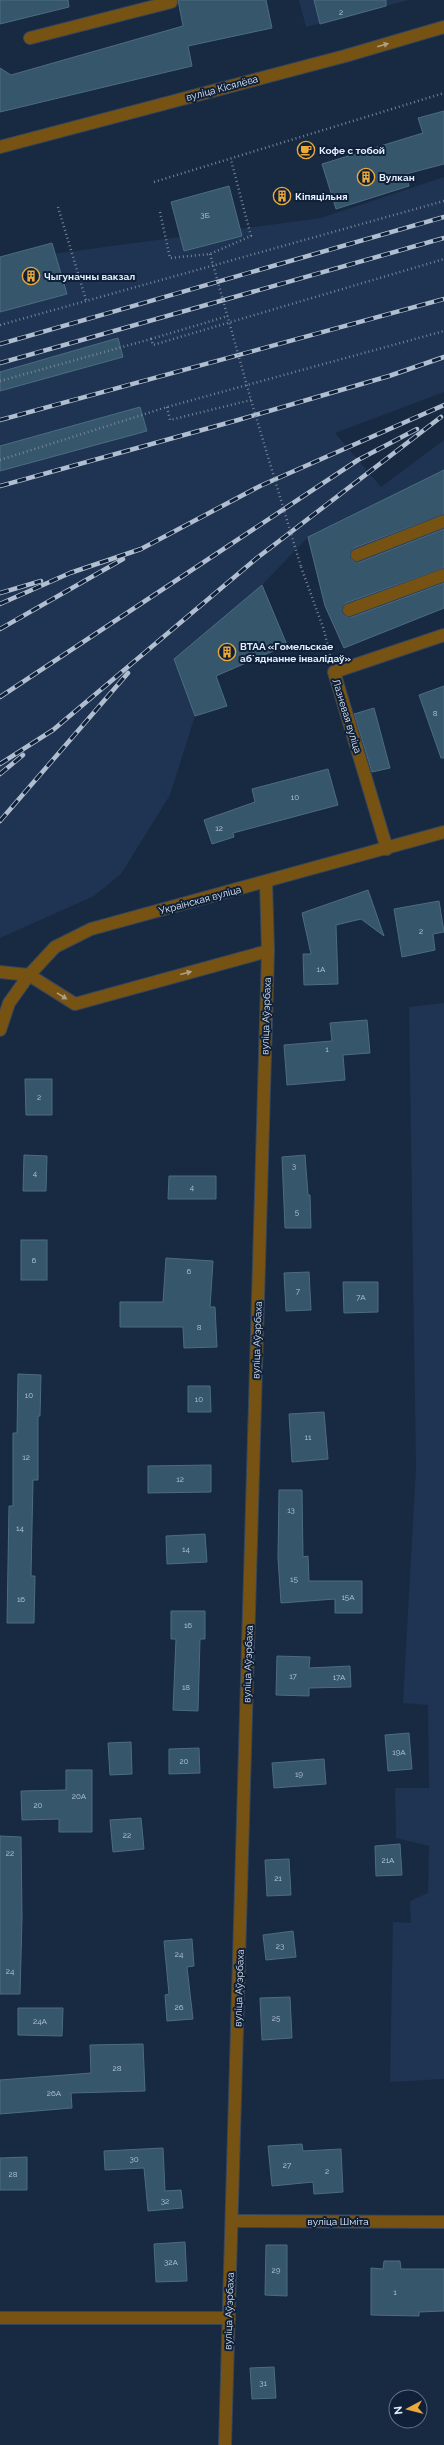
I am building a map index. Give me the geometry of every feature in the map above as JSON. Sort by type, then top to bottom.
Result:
[{"type":"street","points":[[30,38],[171,2],[171,0]]},
{"type":"street","name":"вуліца Кісялёва","points":[[0,147],[345,56],[444,27]]},
{"type":"street","points":[[357,555],[444,520]]},
{"type":"street","points":[[349,610],[444,575]]},
{"type":"street","name":"Лазневая вуліца","points":[[387,849],[334,672],[444,635]]},
{"type":"street","name":"Украінская вуліца","points":[[0,1030],[9,1003],[29,975],[55,947],[91,929],[387,849],[444,832]]},
{"type":"street","name":"вуліца Аўэрбаха","points":[[225,2445],[268,951],[266,882]]},
{"type":"street","points":[[0,972],[29,975],[75,1004],[268,951]]},
{"type":"street","name":"вуліца Шміта","points":[[232,2220],[444,2222]]},
{"type":"street","points":[[0,2318],[229,2318]]},
{"type":"path","points":[[154,182],[231,160],[444,93]]},
{"type":"path","points":[[160,212],[170,258],[210,254],[251,236],[231,160]]},
{"type":"path","points":[[0,325],[444,201]]},
{"type":"path","points":[[58,207],[86,300]]},
{"type":"path","points":[[210,254],[251,400],[301,567],[324,630],[334,672]]},
{"type":"path","points":[[151,339],[153,345],[444,259]]},
{"type":"path","points":[[0,381],[228,316]]},
{"type":"path","points":[[0,460],[167,407],[444,331]]},
{"type":"path","points":[[167,407],[170,420],[251,400]]},
{"type":"shaded area","points":[[299,0],[409,0],[306,27]]},
{"type":"shaded area","points":[[444,177],[444,392],[335,433],[381,487],[444,440],[444,608],[344,648],[325,604],[307,538],[262,585],[174,659],[195,716],[170,795],[121,874],[94,896],[0,938],[0,261],[321,218]]},
{"type":"shaded area","points":[[444,1003],[444,2079],[390,2082],[393,1922],[411,1923],[410,1901],[428,1893],[429,1846],[396,1838],[395,1788],[429,1788],[428,1705],[403,1703],[416,1469],[409,1007]]},
{"type":"building","points":[[0,0],[68,0],[69,7],[0,24]]},
{"type":"building","points":[[178,0],[266,0],[272,28],[188,46],[192,66],[0,112],[0,68],[11,75],[183,26]]},
{"type":"building","points":[[314,0],[386,0],[386,6],[320,24]]},
{"type":"building","name":"Вулкан","points":[[444,111],[444,164],[406,174],[409,186],[336,209],[322,164],[423,133],[418,118]]},
{"type":"building","points":[[229,186],[242,236],[184,251],[171,202]]},
{"type":"building","name":"Чыгуначны вакзал","points":[[52,243],[67,294],[0,312],[0,257]]},
{"type":"building","points":[[118,338],[123,357],[0,391],[0,372]]},
{"type":"building","points":[[140,407],[147,431],[0,471],[0,446]]},
{"type":"building","points":[[444,470],[444,514],[354,548],[350,554],[353,561],[360,562],[444,529],[444,568],[346,603],[342,609],[345,616],[352,617],[444,583],[444,608],[344,648],[325,606],[308,537]]},
{"type":"building","name":"ВТАА «Гомельскае абʼяднанне інвалідаў»","points":[[262,585],[287,645],[216,676],[227,706],[195,716],[174,659]]},
{"type":"building","points":[[444,686],[444,758],[441,758],[419,695]]},
{"type":"building","points":[[374,708],[390,768],[372,772],[354,714]]},
{"type":"building","points":[[328,769],[338,805],[233,833],[234,837],[212,844],[204,820],[255,802],[252,789]]},
{"type":"building","points":[[368,890],[384,936],[361,919],[336,925],[338,984],[304,985],[303,954],[311,954],[302,913]]},
{"type":"building","points":[[439,901],[444,932],[433,934],[435,950],[402,957],[394,909]]},
{"type":"building","points":[[367,1020],[370,1053],[343,1055],[345,1080],[287,1085],[284,1045],[332,1041],[330,1023]]},
{"type":"building","points":[[25,1079],[52,1079],[52,1115],[26,1115]]},
{"type":"building","points":[[24,1155],[47,1156],[46,1191],[23,1191]]},
{"type":"building","points":[[305,1155],[308,1195],[310,1195],[311,1228],[285,1228],[282,1157]]},
{"type":"building","points":[[169,1176],[216,1176],[216,1199],[168,1199]]},
{"type":"building","points":[[21,1240],[47,1240],[47,1280],[21,1280]]},
{"type":"building","points":[[166,1258],[213,1261],[210,1307],[215,1307],[217,1347],[184,1348],[183,1327],[120,1327],[120,1302],[163,1302]]},
{"type":"building","points":[[309,1272],[311,1310],[286,1311],[284,1273]]},
{"type":"building","points":[[343,1282],[378,1282],[378,1312],[344,1313]]},
{"type":"building","points":[[18,1374],[41,1375],[40,1416],[38,1416],[38,1480],[33,1480],[31,1576],[35,1576],[34,1623],[7,1623],[9,1506],[13,1506],[13,1433],[17,1433]]},
{"type":"building","points":[[188,1386],[210,1386],[211,1412],[188,1412]]},
{"type":"building","points":[[324,1412],[328,1459],[292,1462],[289,1414]]},
{"type":"building","points":[[211,1465],[211,1492],[148,1493],[148,1466]]},
{"type":"building","points":[[279,1490],[302,1490],[303,1557],[308,1556],[309,1581],[362,1581],[362,1613],[335,1613],[335,1599],[281,1603],[278,1558]]},
{"type":"building","points":[[205,1534],[207,1562],[167,1564],[166,1536]]},
{"type":"building","points":[[171,1611],[205,1611],[205,1639],[200,1639],[198,1711],[173,1710],[176,1639],[171,1639]]},
{"type":"building","points":[[277,1656],[310,1657],[309,1668],[350,1666],[351,1687],[309,1688],[309,1696],[276,1695]]},
{"type":"building","points":[[409,1733],[412,1769],[388,1771],[385,1735]]},
{"type":"building","points":[[131,1742],[132,1774],[110,1775],[108,1743]]},
{"type":"building","points":[[199,1748],[200,1773],[169,1774],[169,1749]]},
{"type":"building","points":[[324,1759],[326,1784],[274,1788],[272,1763]]},
{"type":"building","points":[[66,1770],[92,1770],[92,1832],[59,1832],[59,1819],[22,1820],[21,1791],[66,1790]]},
{"type":"building","points":[[141,1818],[144,1849],[113,1852],[110,1820]]},
{"type":"building","points":[[0,1836],[21,1837],[22,1917],[20,1994],[0,1994]]},
{"type":"building","points":[[400,1844],[402,1875],[376,1876],[375,1846]]},
{"type":"building","points":[[289,1859],[291,1895],[267,1896],[265,1860]]},
{"type":"building","points":[[293,1931],[296,1957],[266,1960],[263,1935]]},
{"type":"building","points":[[192,1939],[194,1966],[187,1967],[193,2019],[167,2021],[165,1995],[169,1994],[164,1941]]},
{"type":"building","points":[[290,1997],[292,2038],[262,2040],[260,1998]]},
{"type":"building","points":[[18,2008],[63,2008],[62,2036],[18,2035]]},
{"type":"building","points":[[143,2044],[145,2091],[71,2093],[72,2108],[0,2114],[0,2080],[91,2073],[90,2045]]},
{"type":"building","points":[[302,2144],[303,2151],[341,2149],[343,2192],[314,2194],[313,2182],[272,2186],[268,2146]]},
{"type":"building","points":[[163,2148],[165,2191],[181,2190],[183,2208],[148,2211],[144,2168],[105,2170],[104,2151]]},
{"type":"building","points":[[27,2157],[27,2190],[0,2190],[0,2158]]},
{"type":"building","points":[[185,2242],[187,2281],[156,2282],[154,2244]]},
{"type":"building","points":[[266,2245],[287,2245],[287,2296],[265,2295]]},
{"type":"building","points":[[384,2261],[400,2261],[401,2269],[444,2269],[444,2311],[419,2312],[419,2316],[371,2315],[371,2268],[383,2269]]},
{"type":"building","points":[[274,2367],[276,2398],[252,2399],[250,2368]]},
{"type":"railway","points":[[0,344],[444,217]]},
{"type":"railway","points":[[0,363],[444,238]]},
{"type":"railway","points":[[0,420],[444,299]]},
{"type":"railway","points":[[0,486],[238,420],[389,376],[444,357]]},
{"type":"railway","points":[[0,604],[70,573],[141,549],[260,486],[444,405]]},
{"type":"railway","points":[[0,764],[53,730],[257,558],[441,417]]},
{"type":"railway","points":[[0,697],[358,460],[417,429]]},
{"type":"railway","points":[[0,629],[123,559]]},
{"type":"railway","points":[[0,593],[41,581]]},
{"type":"railway","points":[[0,821],[128,673]]},
{"type":"railway","points":[[0,774],[23,755]]},
{"type":"place","name":"Кофе с тобой","points":[[306,150]]},
{"type":"place","name":"Вулкан","points":[[366,177]]},
{"type":"place","name":"Кіпяцільня","points":[[282,196]]},
{"type":"place","name":"Чыгуначны вакзал","points":[[31,276]]},
{"type":"place","name":"ВТАА «Гомельскае абʼяднанне інвалідаў»","points":[[227,652]]}]
